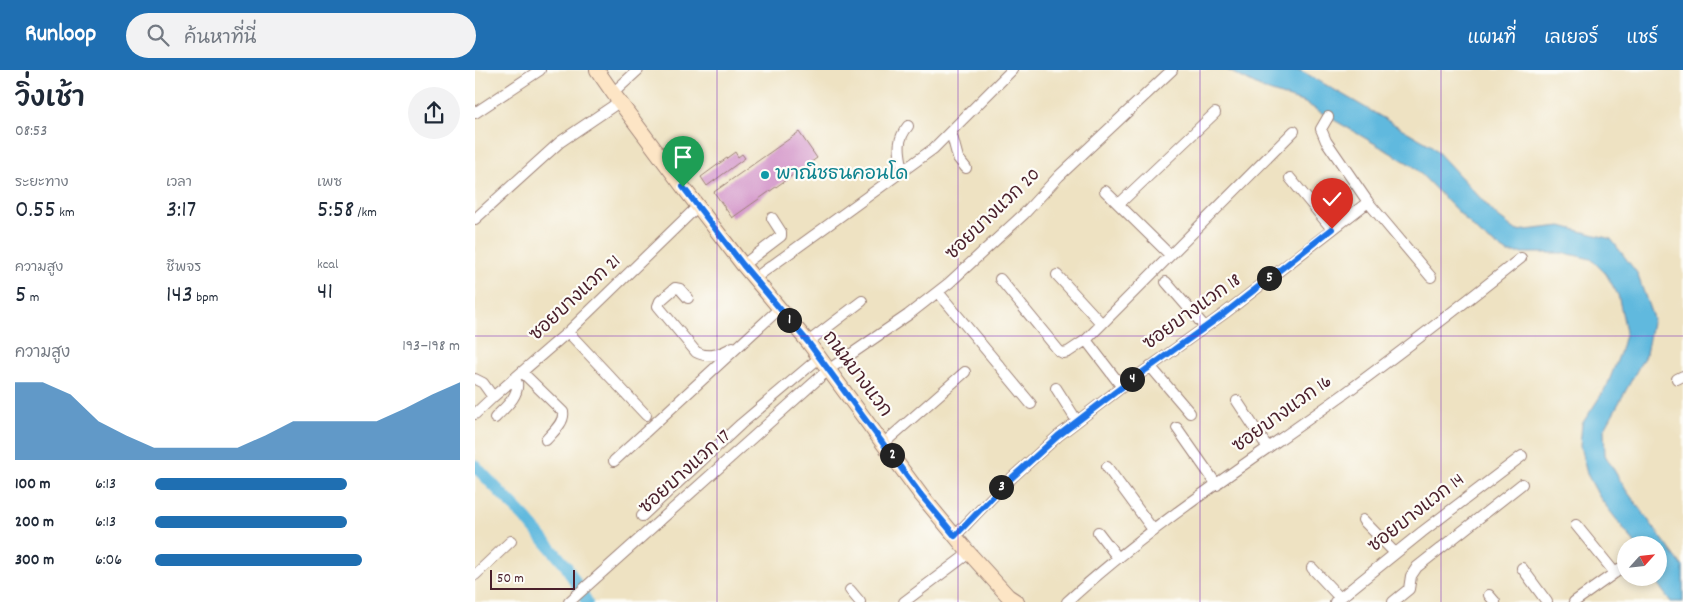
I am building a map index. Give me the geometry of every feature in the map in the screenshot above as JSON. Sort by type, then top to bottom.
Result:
[{"type":"main road","name":"ถนนบางแวก","points":[[597,70],[616,98],[743,265],[808,342],[921,495],[969,553],[1008,596],[1017,602]]},
{"type":"street","points":[[475,114],[540,70]]},
{"type":"street","points":[[475,219],[560,142],[616,98],[638,70]]},
{"type":"street","points":[[755,278],[933,149],[1013,70]]},
{"type":"street","name":"ซอยบางแวก 20","points":[[828,370],[938,292],[1024,214],[1059,176],[1172,70]]},
{"type":"street","points":[[1119,204],[1215,113]]},
{"type":"street","points":[[1328,117],[1321,129],[1326,141],[1368,202],[1431,277]]},
{"type":"street","points":[[903,172],[899,141],[908,126]]},
{"type":"street","points":[[999,279],[1059,351],[1063,353],[1068,352],[1086,340],[1169,254],[1294,131]]},
{"type":"street","points":[[951,132],[958,158],[965,168]]},
{"type":"street","points":[[1290,178],[1332,229]]},
{"type":"street","points":[[1105,191],[1169,254]]},
{"type":"street","name":"ซอยบางแวก 18","points":[[955,536],[1045,446],[1368,202]]},
{"type":"street","name":"ซอยบางแวก 21","points":[[475,414],[567,332],[698,206]]},
{"type":"street","points":[[743,265],[781,236],[781,232],[771,218]]},
{"type":"street","name":"ซอยบางแวก 16","points":[[1067,602],[1118,558],[1421,336],[1521,258]]},
{"type":"street","points":[[1057,275],[1101,324]]},
{"type":"street","points":[[1166,282],[1205,327]]},
{"type":"street","points":[[688,298],[680,289],[675,288],[658,306],[660,311],[696,352],[702,355],[713,356],[741,343]]},
{"type":"street","points":[[938,292],[1031,404]]},
{"type":"street","points":[[808,342],[862,301]]},
{"type":"street","points":[[614,461],[780,308]]},
{"type":"street","points":[[567,332],[646,415]]},
{"type":"street","points":[[1086,340],[1122,387]]},
{"type":"street","points":[[641,516],[734,430],[819,358]]},
{"type":"street","points":[[1150,366],[1190,413]]},
{"type":"street","name":"ซอยบางแวก 17","points":[[569,602],[828,370]]},
{"type":"street","points":[[522,372],[563,412],[562,421],[546,440]]},
{"type":"street","points":[[884,443],[965,372]]},
{"type":"street","points":[[475,379],[483,383],[493,397]]},
{"type":"street","points":[[495,418],[515,395],[518,388],[517,383],[513,379]]},
{"type":"street","points":[[1056,388],[1077,421]]},
{"type":"street","points":[[1237,401],[1268,448]]},
{"type":"street","points":[[1177,428],[1217,485]]},
{"type":"street","name":"ซอยบางแวก 14","points":[[1337,600],[1522,456]]},
{"type":"street","points":[[1107,467],[1154,531]]},
{"type":"street","points":[[1393,602],[1409,589],[1411,576],[1417,567],[1522,484]]},
{"type":"street","points":[[1363,520],[1395,553]]},
{"type":"street","points":[[1574,602],[1615,573],[1576,525]]},
{"type":"street","points":[[1098,532],[1118,558]]},
{"type":"street","points":[[475,575],[511,541]]},
{"type":"street","points":[[904,602],[969,553]]},
{"type":"street","points":[[1312,568],[1337,600]]},
{"type":"street","points":[[1522,568],[1547,602]]},
{"type":"street","points":[[850,590],[860,602]]},
{"type":"water","points":[[1227,70],[1299,70],[1307,74],[1432,146],[1497,216],[1517,231],[1561,226],[1611,239],[1637,273],[1653,318],[1646,354],[1604,430],[1605,455],[1626,490],[1660,536],[1629,536],[1600,498],[1587,474],[1580,446],[1582,424],[1607,386],[1620,353],[1626,331],[1618,295],[1606,274],[1591,259],[1565,253],[1508,253],[1481,235],[1413,166],[1305,103],[1266,90]]},
{"type":"water","points":[[1667,545],[1683,567],[1683,602],[1671,602],[1659,586],[1667,586]]},
{"type":"building","name":"พาณิชธนคอนโด","points":[[799,132],[817,158],[732,218],[714,192]]},
{"type":"building","points":[[735,152],[738,157],[742,154],[745,158],[707,186],[701,177]]},
{"type":"waterway","points":[[475,466],[528,521],[566,566],[587,602]]},
{"type":"place","name":"พาณิชธนคอนโด","points":[[765,175]]},
{"type":"route","points":[[683,187],[743,265],[808,342],[921,495],[955,536],[1045,446],[1122,387],[1225,313],[1332,229]]}]
